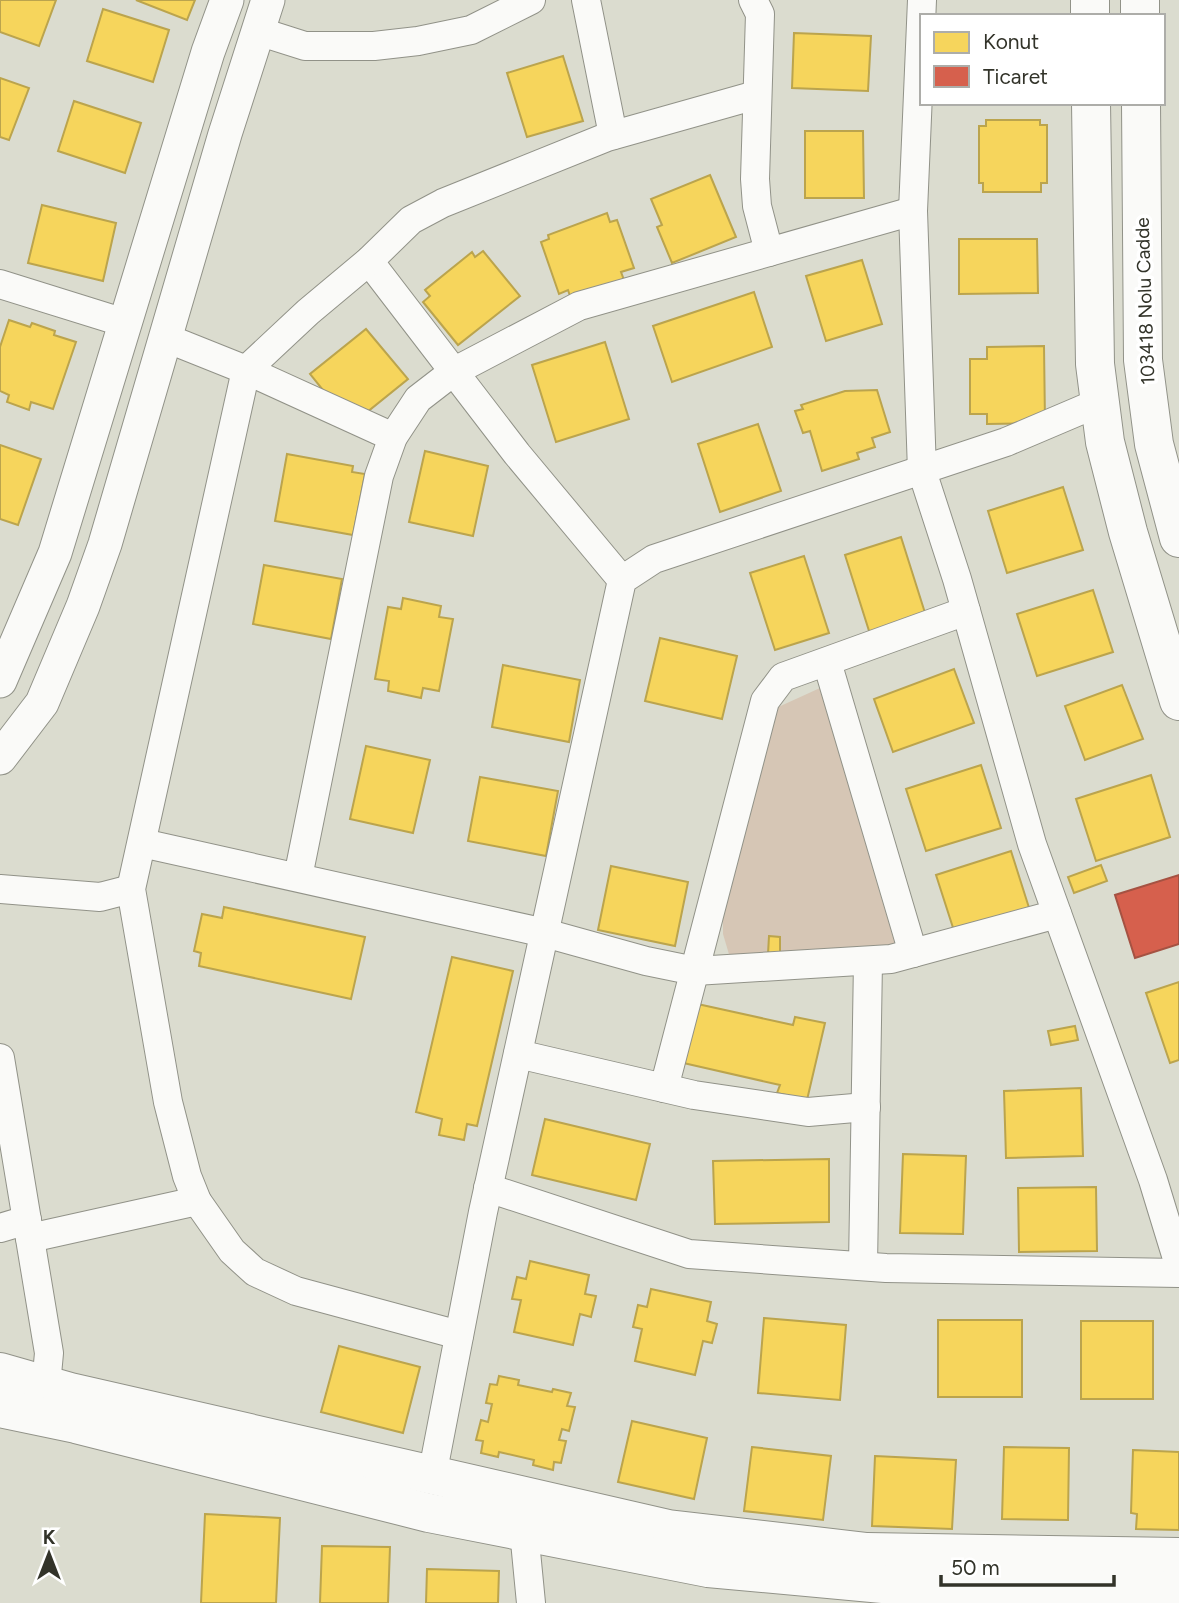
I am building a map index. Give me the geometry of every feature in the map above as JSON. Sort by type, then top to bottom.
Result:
[{"type":"main road","points":[[1091,105],[1095,364],[1105,442],[1128,532],[1179,701]]},
{"type":"main road","name":"103418 Nolu Cadde","points":[[1141,105],[1143,360],[1154,444],[1176,520]]},
{"type":"main road","points":[[0,1372],[432,1476],[668,1529],[867,1552],[1179,1557]]},
{"type":"main road","points":[[0,1408],[76,1424],[429,1513],[708,1568],[893,1585],[1113,1596],[1179,1591]]},
{"type":"street","points":[[0,681],[55,553],[208,52],[227,0]]},
{"type":"street","points":[[0,758],[41,702],[83,606],[105,544],[225,134],[268,0]]},
{"type":"street","points":[[258,31],[305,46],[407,43],[471,30],[531,0]]},
{"type":"street","points":[[586,0],[613,135]]},
{"type":"street","points":[[753,0],[760,14],[756,95],[757,206],[769,252]]},
{"type":"street","points":[[920,47],[913,211],[922,471],[966,611],[1032,844],[1153,1180],[1179,1265]]},
{"type":"street","points":[[459,1335],[296,1291],[255,1272],[232,1251],[197,1201],[187,1176],[168,1102],[131,889],[246,370],[411,220],[443,203],[613,135],[756,95]]},
{"type":"street","points":[[298,877],[379,476],[393,437],[418,398],[453,372],[579,306],[913,211]]},
{"type":"street","points":[[369,261],[517,454],[622,580]]},
{"type":"street","points":[[0,284],[125,323]]},
{"type":"street","points":[[166,338],[246,370],[393,437]]},
{"type":"street","points":[[432,1476],[488,1188],[622,580],[654,559],[1006,442],[1100,402]]},
{"type":"street","points":[[664,1088],[765,701],[783,677],[966,611]]},
{"type":"street","points":[[827,662],[913,953]]},
{"type":"street","points":[[142,844],[545,933],[646,961],[695,971],[891,959],[1057,914]]},
{"type":"street","points":[[0,889],[100,897],[131,889]]},
{"type":"street","points":[[863,1266],[868,961]]},
{"type":"street","points":[[518,1054],[664,1088],[808,1112],[866,1107]]},
{"type":"street","points":[[0,1058],[49,1353],[46,1385]]},
{"type":"street","points":[[488,1188],[690,1254],[863,1266],[1179,1273]]},
{"type":"street","points":[[0,1228],[29,1229],[197,1201]]},
{"type":"street","points":[[524,1531],[531,1603]]},
{"type":"shaded area","points":[[820,688],[895,944],[731,961],[723,934],[723,910],[774,709]]},
{"type":"building: Konut","points":[[0,0],[56,0],[39,46],[0,32]]},
{"type":"building: Konut","points":[[136,0],[195,0],[187,20]]},
{"type":"building: Konut","points":[[103,9],[169,30],[153,82],[87,61]]},
{"type":"building: Konut","points":[[794,33],[871,36],[868,91],[792,88]]},
{"type":"building: Konut","points":[[563,56],[583,121],[527,137],[507,73]]},
{"type":"building: Konut","points":[[0,78],[29,88],[9,140],[0,137]]},
{"type":"building: Konut","points":[[74,101],[141,123],[125,173],[58,151]]},
{"type":"building: Konut","points":[[986,120],[1040,120],[1040,125],[1047,125],[1047,183],[1041,183],[1041,192],[983,192],[983,183],[979,183],[979,126],[986,126]]},
{"type":"building: Konut","points":[[805,131],[863,131],[864,198],[805,198]]},
{"type":"building: Konut","points":[[710,175],[736,237],[672,263],[657,227],[662,225],[651,199]]},
{"type":"building: Konut","points":[[42,205],[116,223],[103,281],[28,263]]},
{"type":"building: Konut","points":[[607,213],[610,222],[617,220],[634,268],[621,272],[624,280],[571,299],[568,290],[559,294],[541,242],[549,239],[548,235]]},
{"type":"building: Konut","points":[[959,239],[1037,239],[1038,293],[959,294]]},
{"type":"building: Konut","points":[[483,251],[520,296],[458,345],[423,302],[430,296],[425,290],[472,252],[475,257]]},
{"type":"building: Konut","points":[[862,260],[882,324],[826,341],[806,276]]},
{"type":"building: Konut","points":[[754,292],[772,347],[672,382],[653,326]]},
{"type":"building: Konut","points":[[9,320],[30,327],[32,323],[55,331],[54,335],[76,342],[53,409],[31,402],[29,410],[7,402],[9,395],[0,391],[0,347]]},
{"type":"building: Konut","points":[[366,329],[408,379],[351,425],[310,374]]},
{"type":"building: Konut","points":[[605,342],[629,419],[556,442],[532,365]]},
{"type":"building: Konut","points":[[1044,346],[1045,423],[987,424],[987,414],[970,414],[970,359],[987,359],[987,347]]},
{"type":"building: Konut","points":[[877,390],[890,432],[872,438],[875,447],[857,453],[859,459],[822,471],[810,431],[803,433],[795,411],[803,409],[801,405],[845,391]]},
{"type":"building: Konut","points":[[758,424],[781,491],[720,512],[698,444]]},
{"type":"building: Konut","points":[[0,445],[41,459],[18,525],[0,519]]},
{"type":"building: Konut","points":[[425,451],[488,466],[473,536],[409,522]]},
{"type":"building: Konut","points":[[287,454],[353,466],[352,472],[365,474],[353,535],[275,521]]},
{"type":"building: Konut","points":[[1063,487],[1083,550],[1007,573],[988,511]]},
{"type":"building: Konut","points":[[901,537],[926,616],[870,634],[845,555]]},
{"type":"building: Konut","points":[[804,556],[829,633],[775,650],[750,573]]},
{"type":"building: Konut","points":[[264,565],[342,579],[331,639],[253,624]]},
{"type":"building: Konut","points":[[1093,590],[1113,652],[1037,676],[1017,614]]},
{"type":"building: Konut","points":[[403,598],[441,606],[439,617],[453,619],[439,691],[423,688],[421,698],[388,691],[389,681],[375,679],[388,607],[401,609]]},
{"type":"building: Konut","points":[[660,638],[737,656],[722,719],[645,701]]},
{"type":"building: Konut","points":[[503,665],[580,680],[569,742],[492,727]]},
{"type":"building: Konut","points":[[954,669],[974,723],[893,752],[874,699]]},
{"type":"building: Konut","points":[[1122,685],[1143,739],[1085,760],[1065,706]]},
{"type":"building: Konut","points":[[366,746],[430,760],[413,833],[350,819]]},
{"type":"building: Konut","points":[[981,765],[1001,828],[926,851],[906,789]]},
{"type":"building: Konut","points":[[1151,775],[1170,837],[1096,861],[1076,799]]},
{"type":"building: Konut","points":[[480,777],[558,791],[546,856],[468,841]]},
{"type":"building: Konut","points":[[1011,851],[1031,914],[956,937],[936,875]]},
{"type":"building: Konut","points":[[1101,865],[1107,881],[1074,893],[1068,877]]},
{"type":"building: Konut","points":[[611,866],[688,882],[675,946],[598,930]]},
{"type":"building: Konut","points":[[224,907],[365,937],[351,999],[199,966],[201,953],[194,951],[202,914],[222,918]]},
{"type":"building: Konut","points":[[769,936],[780,937],[780,954],[768,954]]},
{"type":"building: Konut","points":[[452,957],[513,971],[477,1126],[467,1124],[464,1140],[439,1135],[442,1119],[416,1112]]},
{"type":"building: Konut","points":[[1179,982],[1179,1060],[1170,1063],[1146,993]]},
{"type":"building: Konut","points":[[693,1003],[793,1025],[795,1017],[825,1023],[807,1100],[777,1093],[780,1085],[679,1062]]},
{"type":"building: Konut","points":[[1075,1026],[1078,1040],[1051,1045],[1048,1031]]},
{"type":"building: Konut","points":[[1081,1088],[1083,1156],[1006,1158],[1004,1091]]},
{"type":"building: Konut","points":[[545,1119],[650,1144],[636,1200],[532,1175]]},
{"type":"building: Konut","points":[[903,1154],[966,1156],[963,1234],[900,1233]]},
{"type":"building: Konut","points":[[829,1159],[829,1222],[715,1224],[713,1161]]},
{"type":"building: Konut","points":[[1096,1187],[1097,1251],[1019,1252],[1018,1188]]},
{"type":"building: Konut","points":[[530,1261],[589,1275],[585,1294],[596,1296],[591,1317],[580,1314],[573,1345],[514,1332],[521,1300],[512,1299],[517,1277],[526,1279]]},
{"type":"building: Konut","points":[[651,1289],[711,1302],[707,1321],[717,1324],[712,1343],[703,1341],[695,1375],[635,1361],[642,1329],[633,1327],[638,1305],[647,1307]]},
{"type":"building: Konut","points":[[764,1318],[846,1325],[840,1400],[758,1393]]},
{"type":"building: Konut","points":[[938,1320],[1022,1320],[1022,1397],[938,1397]]},
{"type":"building: Konut","points":[[1081,1321],[1153,1321],[1153,1399],[1081,1399]]},
{"type":"building: Konut","points":[[339,1346],[420,1367],[403,1433],[321,1412]]},
{"type":"building: Konut","points":[[499,1376],[519,1380],[518,1385],[571,1393],[567,1406],[575,1407],[569,1431],[562,1429],[559,1440],[566,1441],[561,1463],[554,1462],[553,1470],[533,1465],[534,1460],[499,1452],[498,1457],[481,1453],[483,1441],[476,1440],[481,1420],[488,1422],[492,1404],[486,1403],[490,1384],[497,1385]]},
{"type":"building: Konut","points":[[632,1421],[707,1438],[694,1499],[618,1482]]},
{"type":"building: Konut","points":[[752,1447],[831,1456],[823,1520],[744,1511]]},
{"type":"building: Konut","points":[[1004,1447],[1069,1448],[1068,1520],[1002,1519]]},
{"type":"building: Konut","points":[[1133,1450],[1179,1452],[1179,1530],[1136,1529],[1137,1514],[1131,1513]]},
{"type":"building: Konut","points":[[875,1456],[956,1460],[952,1529],[872,1526]]},
{"type":"building: Konut","points":[[205,1514],[280,1518],[276,1603],[201,1603]]},
{"type":"building: Konut","points":[[322,1546],[390,1547],[388,1603],[320,1603]]},
{"type":"building: Konut","points":[[427,1569],[499,1571],[498,1603],[426,1603]]},
{"type":"building: Ticaret","points":[[1179,875],[1179,944],[1135,958],[1115,895]]}]
